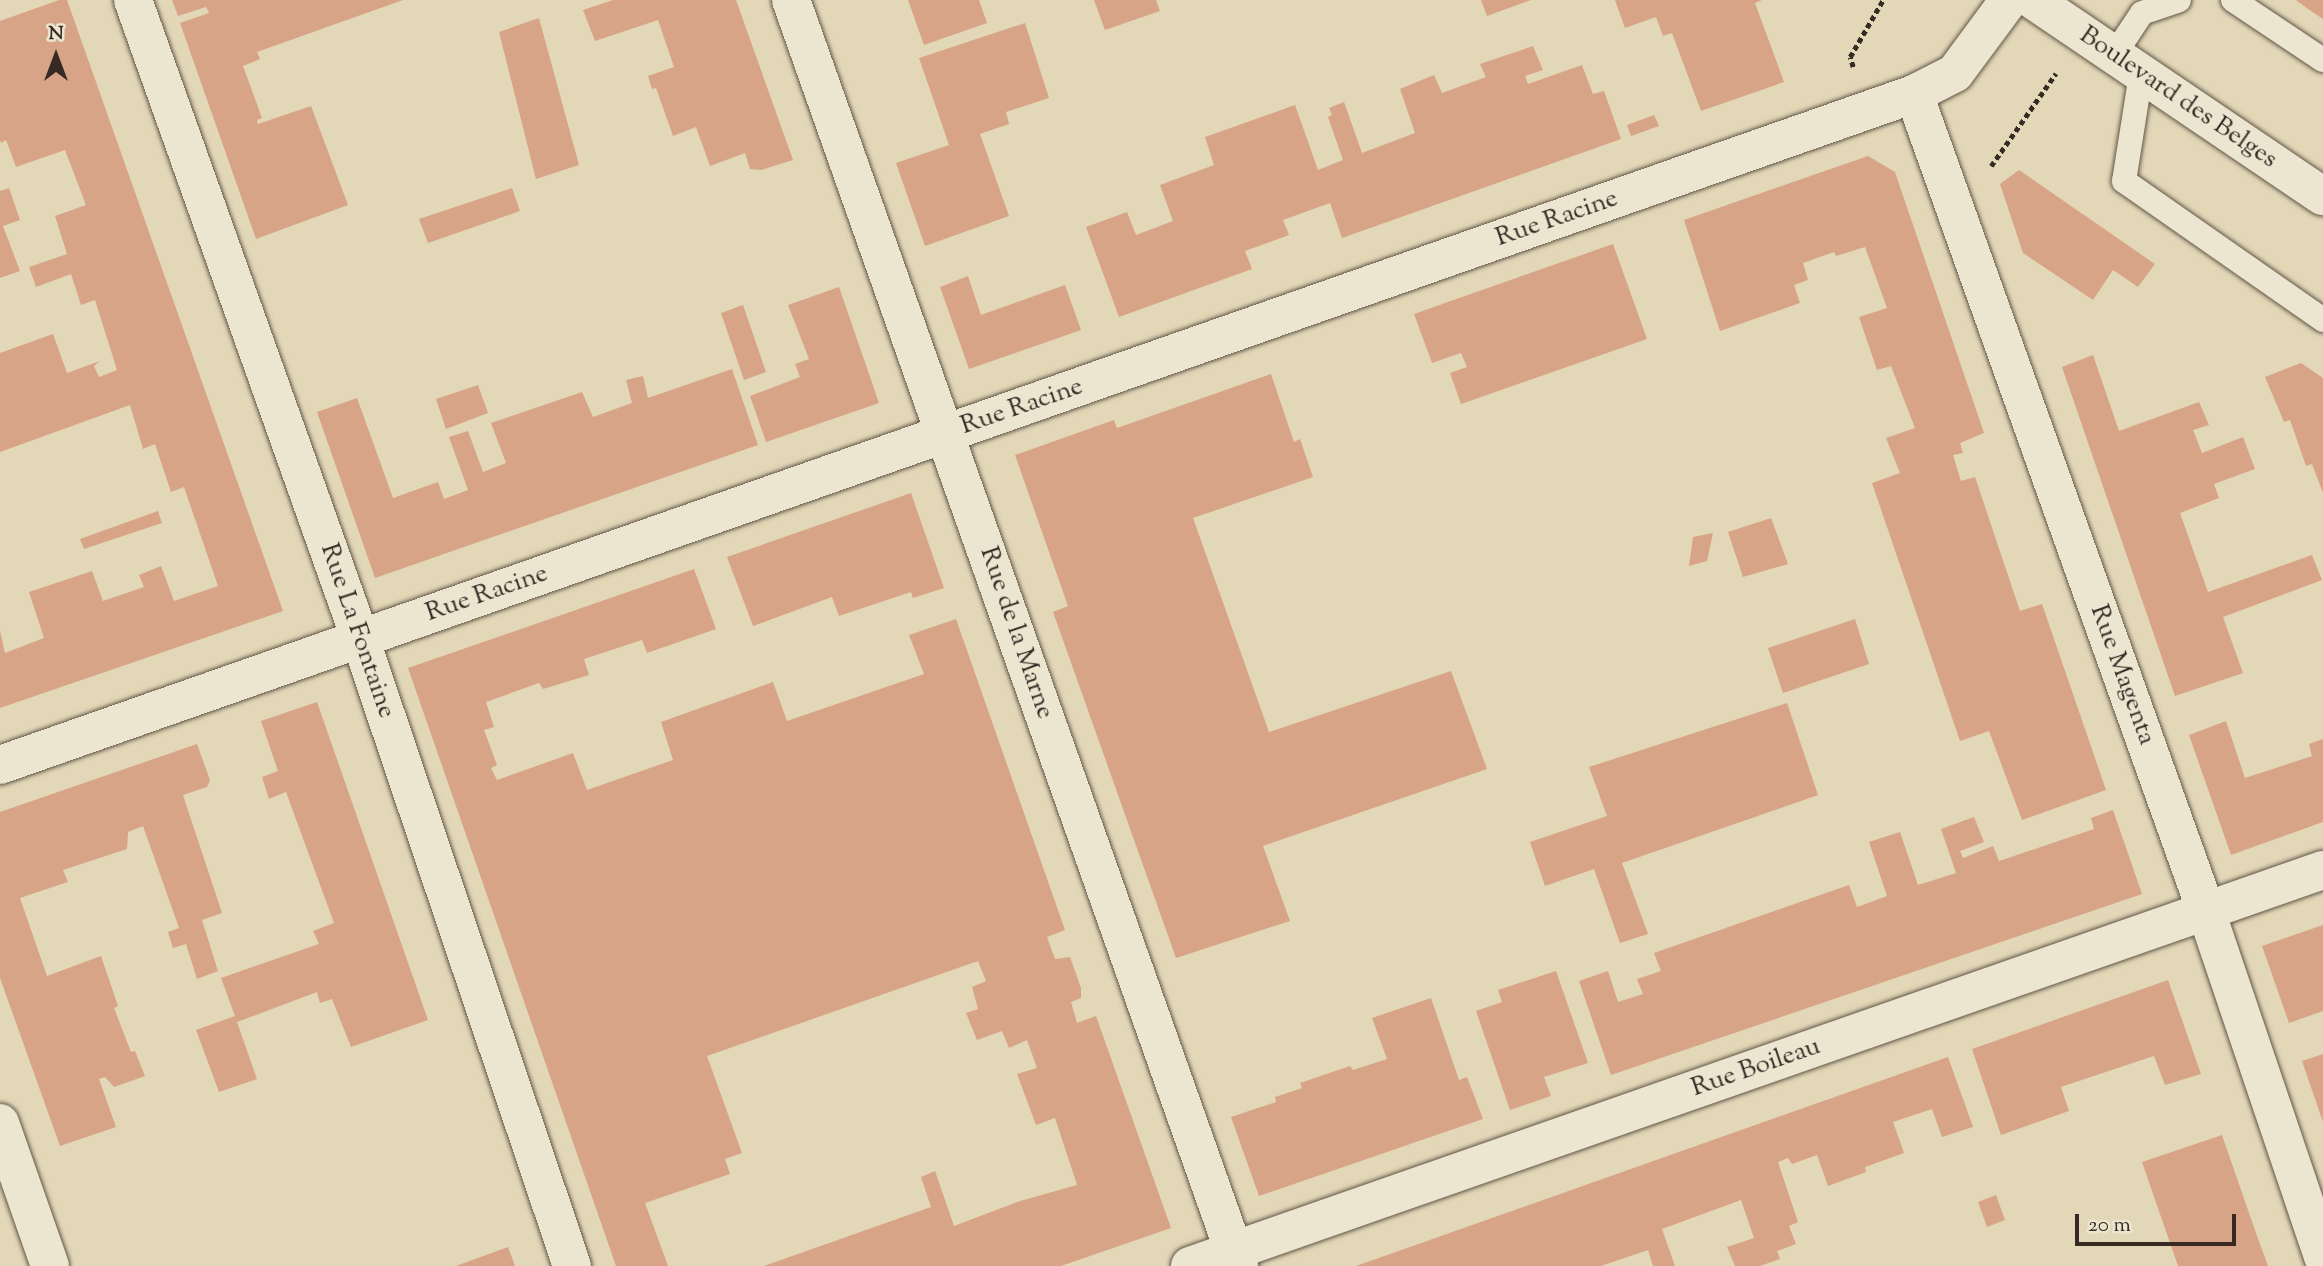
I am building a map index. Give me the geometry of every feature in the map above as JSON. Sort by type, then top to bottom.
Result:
[{"type":"street","name":"Rue La Fontaine","points":[[134,0],[360,638],[572,1266]]},
{"type":"street","name":"Rue de la Marne","points":[[791,0],[1236,1259]]},
{"type":"street","name":"Rue Racine","points":[[0,765],[1914,94],[1955,73],[2009,0]]},
{"type":"street","name":"Boulevard des Belges","points":[[2033,0],[2323,196]]},
{"type":"street","name":"Rue Magenta","points":[[1914,94],[2206,911],[2323,1257]]},
{"type":"street","name":"Rue Boileau","points":[[1190,1266],[1236,1259],[2323,870]]},
{"type":"street","points":[[0,1123],[50,1266]]},
{"type":"lane","points":[[2179,0],[2141,13],[2127,64],[2124,181],[2323,320]]},
{"type":"lane","points":[[2233,0],[2323,61]]},
{"type":"building","points":[[59,0],[67,0],[283,611],[0,708],[0,631],[5,653],[44,638],[29,592],[92,571],[103,601],[144,587],[139,575],[161,566],[174,601],[218,586],[184,487],[171,492],[155,444],[143,449],[130,405],[0,452],[0,353],[53,334],[67,373],[100,361],[94,366],[99,377],[117,370],[95,300],[81,305],[71,274],[36,287],[29,267],[67,254],[55,216],[86,205],[65,150],[16,167],[6,140],[1,143],[0,140],[0,21]]},
{"type":"building","points":[[172,0],[403,0],[257,52],[260,59],[243,66],[262,118],[257,120],[258,124],[311,106],[348,205],[256,239],[180,23],[209,13],[206,7],[178,16]]},
{"type":"building","points":[[613,0],[736,0],[793,160],[761,170],[750,169],[745,153],[710,166],[696,127],[673,136],[656,88],[652,89],[648,76],[674,67],[658,20],[595,41],[583,10]]},
{"type":"building","points":[[908,0],[979,0],[987,23],[924,45]]},
{"type":"building","points":[[1094,0],[1156,0],[1160,11],[1105,30]]},
{"type":"building","points":[[1481,0],[1531,0],[1487,16]]},
{"type":"building","points":[[1615,0],[1762,0],[1755,3],[1784,82],[1701,111],[1672,33],[1663,36],[1656,17],[1625,28]]},
{"type":"building","points":[[2296,0],[2323,0],[2323,19],[2308,9]]},
{"type":"building","points":[[539,18],[579,165],[536,179],[499,32]]},
{"type":"building","points":[[1025,23],[1049,98],[1006,112],[1009,124],[980,134],[1009,216],[925,246],[896,163],[949,145],[919,58]]},
{"type":"building","points":[[1533,46],[1543,70],[1525,76],[1528,84],[1582,65],[1593,94],[1604,91],[1621,139],[1342,238],[1330,203],[1283,220],[1289,235],[1245,251],[1252,269],[1119,317],[1086,227],[1127,212],[1136,235],[1173,221],[1160,185],[1214,165],[1205,137],[1295,105],[1318,170],[1343,160],[1328,117],[1332,115],[1329,108],[1344,102],[1362,153],[1415,133],[1400,89],[1434,75],[1442,93],[1486,77],[1480,64]]},
{"type":"building","points":[[1654,115],[1659,126],[1631,136],[1627,125]]},
{"type":"building","points":[[1868,156],[1895,172],[1984,433],[1960,443],[1963,453],[1953,455],[1961,481],[1975,477],[2020,611],[2042,604],[2106,790],[2022,820],[1989,731],[1960,741],[1872,483],[1900,473],[1886,438],[1915,428],[1891,366],[1877,370],[1859,317],[1887,308],[1865,247],[1836,256],[1834,252],[1803,263],[1808,280],[1794,285],[1800,303],[1720,331],[1684,220]]},
{"type":"building","points":[[2019,170],[2155,264],[2138,287],[2113,270],[2093,300],[2023,253],[2000,184]]},
{"type":"building","points":[[9,188],[20,220],[3,226],[20,271],[0,278],[0,191]]},
{"type":"building","points":[[512,188],[520,211],[428,243],[419,219]]},
{"type":"building","points":[[1613,244],[1647,339],[1461,404],[1450,373],[1467,367],[1461,353],[1432,363],[1414,314]]},
{"type":"building","points":[[968,276],[981,315],[1065,285],[1081,330],[969,369],[940,287]]},
{"type":"building","points":[[839,287],[879,403],[766,442],[750,396],[800,377],[795,364],[809,359],[788,305]]},
{"type":"building","points":[[743,305],[766,372],[744,380],[721,313]]},
{"type":"building","points":[[2093,355],[2119,431],[2199,402],[2209,425],[2193,430],[2202,453],[2243,437],[2255,469],[2214,484],[2219,498],[2180,513],[2208,592],[2312,555],[2322,580],[2223,617],[2243,673],[2175,696],[2062,367]]},
{"type":"building","points":[[2301,363],[2323,378],[2323,493],[2312,464],[2306,466],[2290,420],[2284,422],[2265,377]]},
{"type":"building","points":[[732,369],[758,445],[375,578],[317,412],[357,398],[393,498],[438,482],[444,499],[468,490],[449,437],[468,431],[483,472],[506,463],[491,423],[582,392],[593,417],[632,403],[626,380],[643,376],[648,398]]},
{"type":"building","points":[[1271,374],[1294,442],[1300,439],[1313,477],[1193,518],[1269,732],[1451,671],[1487,769],[1263,846],[1290,921],[1176,958],[1053,612],[1068,606],[1015,455],[1114,420],[1117,428]]},
{"type":"building","points":[[478,385],[488,413],[446,429],[436,399]]},
{"type":"building","points":[[911,493],[944,588],[913,598],[911,592],[839,616],[832,597],[753,626],[727,557]]},
{"type":"building","points":[[158,511],[162,523],[84,549],[80,539]]},
{"type":"building","points":[[1771,518],[1788,564],[1743,577],[1728,532]]},
{"type":"building","points":[[1713,533],[1707,561],[1689,566],[1693,537]]},
{"type":"building","points":[[694,569],[716,629],[647,653],[642,640],[584,659],[589,675],[543,689],[539,683],[486,702],[494,727],[484,730],[497,765],[491,768],[497,780],[573,753],[587,790],[673,760],[661,722],[773,682],[787,721],[924,674],[909,635],[956,619],[1065,930],[1047,937],[1055,959],[1070,957],[1081,988],[1081,998],[1071,1002],[1077,1023],[1096,1016],[1171,1228],[1061,1266],[764,1266],[931,1207],[921,1177],[935,1171],[954,1226],[1020,1201],[1077,1185],[1055,1118],[1036,1125],[1017,1074],[1037,1068],[1027,1040],[1009,1048],[1002,1031],[977,1040],[966,1013],[978,1009],[972,987],[986,981],[978,961],[707,1056],[742,1153],[725,1159],[730,1174],[645,1203],[668,1266],[616,1266],[408,668]]},
{"type":"building","points":[[1855,619],[1869,664],[1783,693],[1768,648]]},
{"type":"building","points":[[317,702],[428,1020],[351,1047],[332,999],[320,1003],[317,992],[237,1022],[257,1079],[219,1092],[196,1030],[235,1016],[221,978],[319,944],[313,931],[334,923],[286,792],[269,799],[262,777],[278,771],[261,721]]},
{"type":"building","points":[[1787,703],[1818,795],[1622,863],[1648,934],[1620,943],[1594,869],[1545,886],[1530,842],[1607,816],[1589,767]]},
{"type":"building","points":[[2226,721],[2245,778],[2312,756],[2309,744],[2323,739],[2323,822],[2231,855],[2189,735]]},
{"type":"building","points":[[197,744],[210,780],[207,787],[183,795],[222,913],[202,920],[218,971],[197,979],[186,944],[173,948],[168,932],[179,928],[143,826],[128,832],[127,849],[63,870],[68,882],[20,898],[47,976],[101,956],[118,1006],[114,1008],[131,1052],[135,1051],[145,1076],[114,1087],[105,1077],[99,1079],[116,1127],[60,1146],[0,978],[0,812]]},
{"type":"building","points":[[2113,810],[2142,894],[1611,1075],[1579,981],[1608,971],[1618,1002],[1643,994],[1637,979],[1661,971],[1654,953],[1849,885],[1857,907],[1887,896],[1869,842],[1900,832],[1918,885],[1956,873],[1941,829],[1974,817],[1984,842],[1960,851],[1963,858],[1993,846],[1999,861],[2094,829],[2091,818]]},
{"type":"building","points":[[2323,925],[2323,1011],[2289,1023],[2262,946]]},
{"type":"building","points":[[1556,971],[1588,1063],[1544,1077],[1551,1096],[1510,1110],[1476,1011],[1502,1002],[1498,990]]},
{"type":"building","points":[[2168,980],[2201,1074],[2165,1085],[2154,1056],[2061,1087],[2069,1111],[2001,1135],[1972,1049]]},
{"type":"building","points":[[1431,998],[1459,1080],[1467,1077],[1483,1119],[1259,1196],[1231,1117],[1276,1102],[1275,1097],[1302,1088],[1300,1083],[1350,1066],[1353,1070],[1387,1059],[1372,1018]]},
{"type":"building","points":[[2323,1054],[2323,1122],[2302,1061]]},
{"type":"building","points":[[1948,1057],[1973,1127],[1942,1137],[1932,1109],[1893,1122],[1904,1153],[1865,1167],[1866,1172],[1828,1186],[1817,1155],[1792,1164],[1788,1158],[1778,1162],[1798,1222],[1789,1226],[1796,1244],[1777,1251],[1780,1259],[1760,1266],[1735,1266],[1727,1247],[1754,1238],[1741,1200],[1662,1229],[1675,1266],[1653,1266],[1648,1250],[1601,1266],[1356,1266]]},
{"type":"building","points":[[2222,1135],[2268,1266],[2178,1266],[2142,1162]]},
{"type":"building","points":[[1996,1195],[2005,1220],[1987,1227],[1978,1202]]},
{"type":"building","points":[[508,1247],[515,1266],[456,1266]]}]
